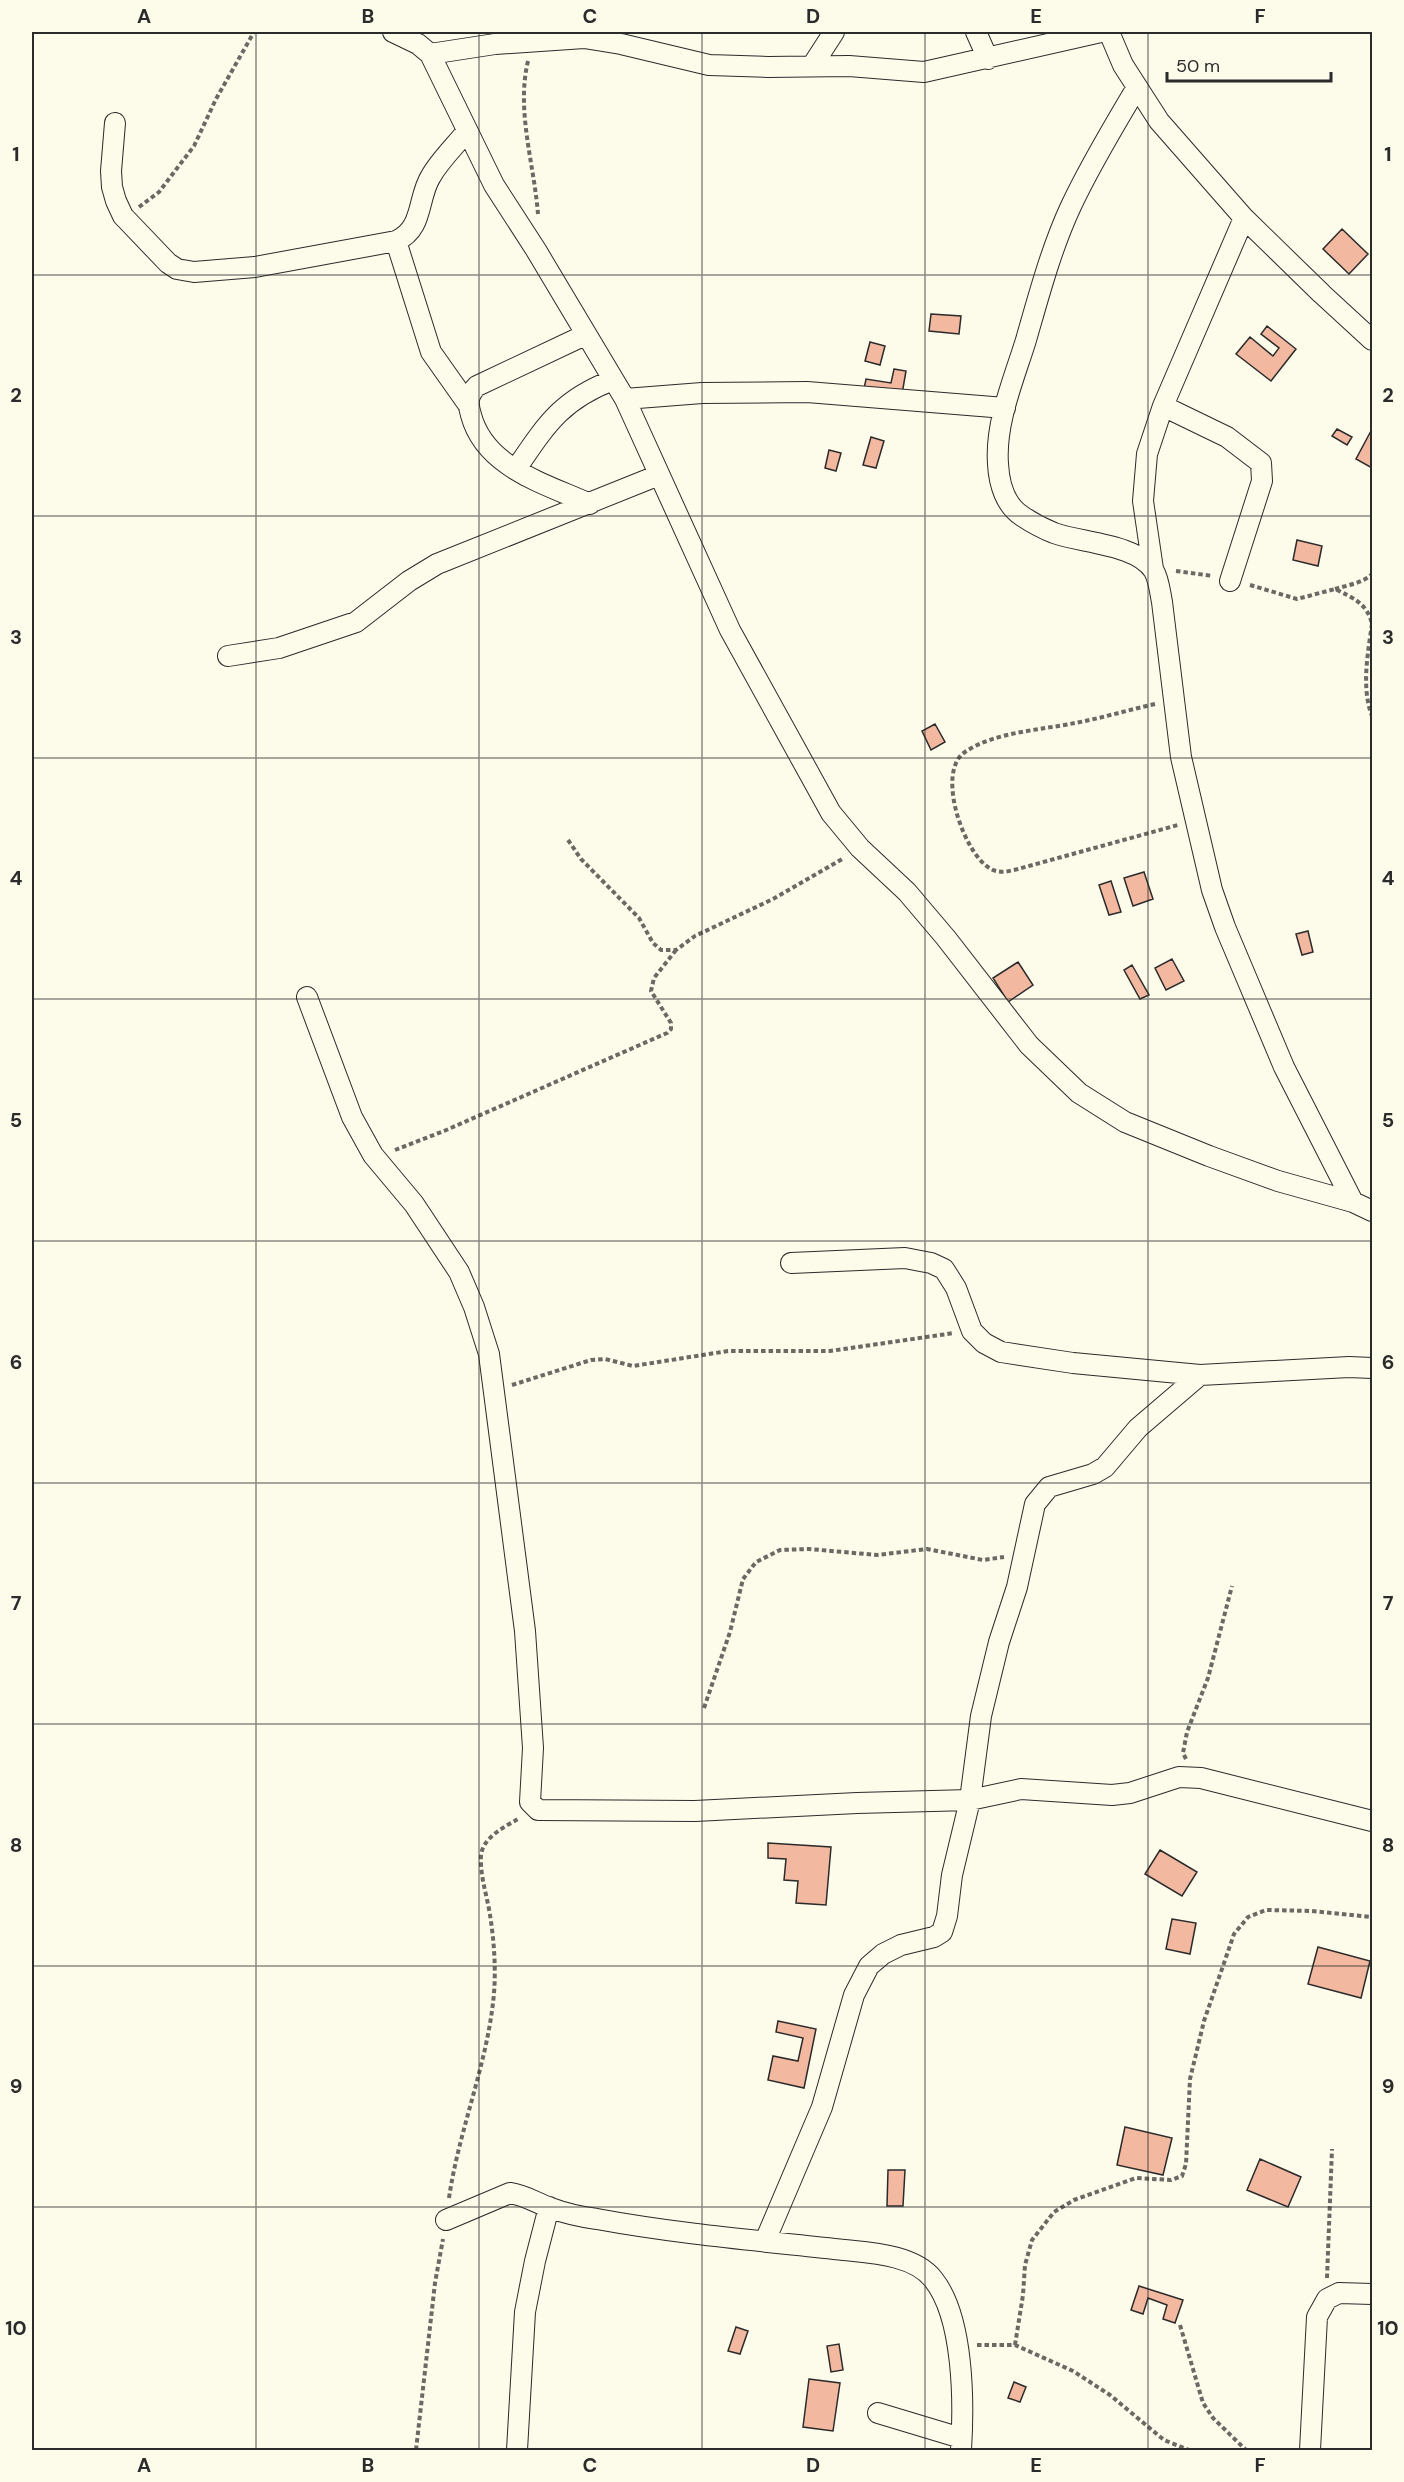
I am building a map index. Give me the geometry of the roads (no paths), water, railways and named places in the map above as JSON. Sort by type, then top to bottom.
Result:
[{"type":"street","points":[[393,32],[418,44],[430,54],[494,184],[625,399],[730,630],[763,693],[831,813],[860,848],[907,892],[946,938],[1029,1045],[1079,1094],[1125,1122],[1209,1156],[1278,1181],[1353,1202],[1372,1211]]},
{"type":"street","points":[[812,66],[834,32]]},
{"type":"street","points":[[976,32],[988,59]]},
{"type":"street","points":[[430,54],[535,40],[584,38],[621,44],[709,65],[849,66],[924,72],[1101,32]]},
{"type":"street","points":[[1108,32],[1123,65],[1159,121],[1244,218],[1372,340]]},
{"type":"street","points":[[1137,87],[1070,207],[1048,265],[1005,408],[999,438],[998,464],[1003,493],[1020,515],[1055,533],[1117,548],[1153,569]]},
{"type":"street","points":[[115,123],[112,187],[123,216],[168,263],[177,268],[195,272],[255,267],[404,238],[414,227],[431,175],[467,131]]},
{"type":"street","points":[[1244,218],[1163,406],[1147,453],[1143,501],[1153,569],[1162,602],[1181,757],[1212,890],[1225,927],[1284,1067],[1353,1202]]},
{"type":"street","points":[[396,241],[431,352],[467,403],[473,424],[482,441],[495,456],[516,469],[591,504]]},
{"type":"street","points":[[467,403],[471,392],[477,386],[585,335]]},
{"type":"street","points":[[516,469],[559,411],[588,389],[613,380]]},
{"type":"street","points":[[625,399],[702,393],[807,393],[1005,408]]},
{"type":"street","points":[[1163,406],[1227,437],[1261,463],[1262,481],[1230,580]]},
{"type":"street","points":[[228,656],[279,648],[356,622],[409,581],[437,564],[659,475]]},
{"type":"street","points":[[307,997],[351,1117],[373,1155],[414,1204],[459,1272],[474,1307],[489,1354],[525,1631],[533,1748],[530,1802],[538,1810],[695,1811],[970,1800],[1021,1789],[1112,1795],[1130,1793],[1179,1777],[1201,1778],[1372,1821]]},
{"type":"street","points":[[791,1263],[905,1258],[931,1263],[944,1269],[956,1288],[972,1331],[984,1343],[1000,1352],[1073,1363],[1200,1375],[1349,1367],[1372,1368]]},
{"type":"street","points":[[765,2241],[822,2107],[854,1995],[869,1966],[883,1953],[934,1937],[942,1932],[947,1916],[952,1875],[970,1800],[981,1716],[999,1642],[1017,1587],[1035,1504],[1049,1487],[1093,1474],[1105,1467],[1138,1428],[1200,1375]]},
{"type":"street","points":[[446,2220],[510,2193],[520,2194],[549,2207],[595,2219],[875,2254],[912,2264],[932,2277],[946,2301],[958,2346],[961,2444],[878,2413]]},
{"type":"street","points":[[517,2451],[525,2312],[535,2260],[549,2207]]},
{"type":"street","points":[[1310,2451],[1317,2317],[1327,2299],[1339,2293],[1372,2294]]}]
